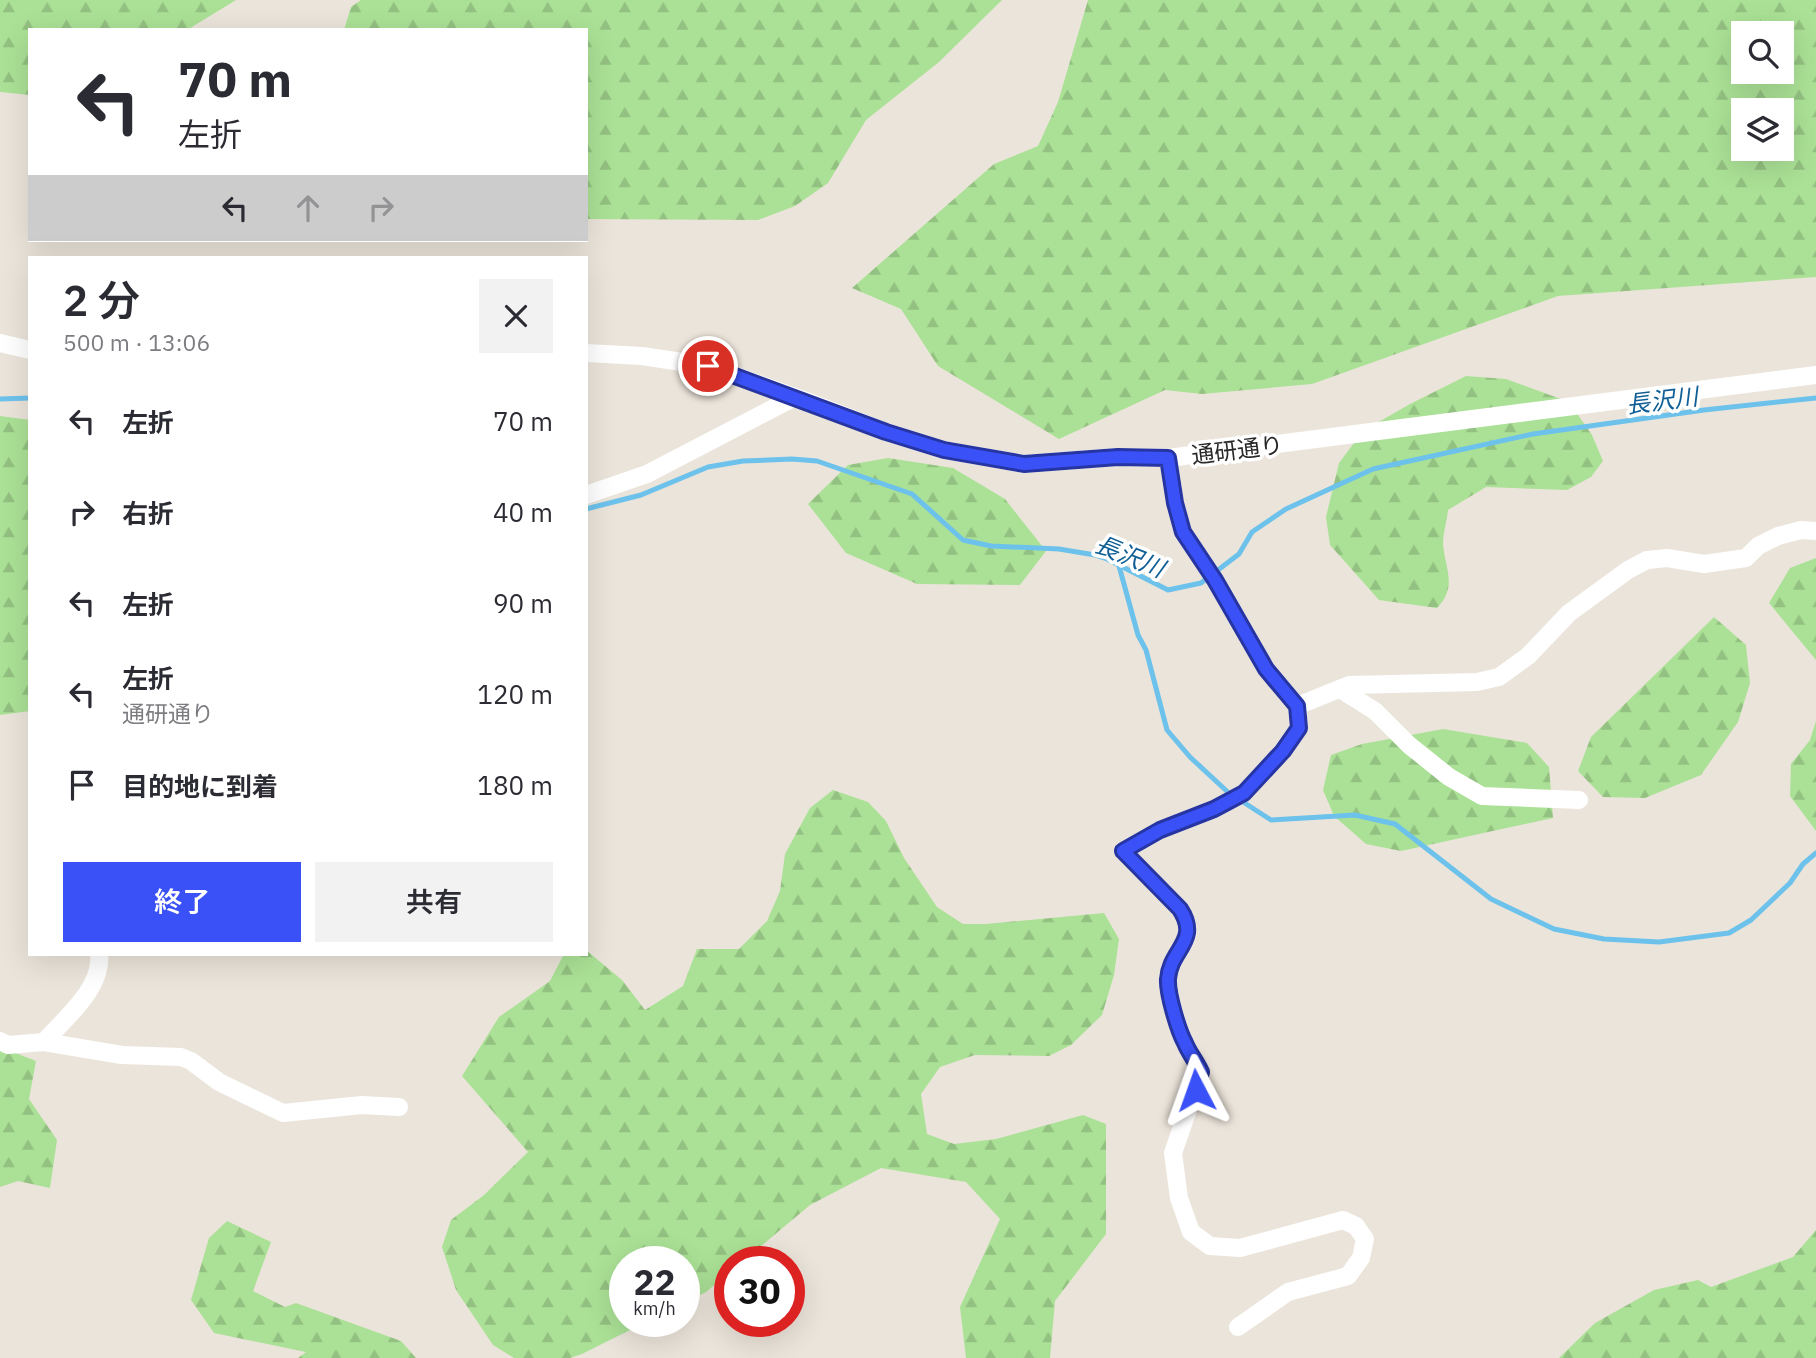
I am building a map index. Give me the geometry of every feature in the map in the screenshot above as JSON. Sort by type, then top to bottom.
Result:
[{"type":"street","points":[[0,343],[28,350]]},
{"type":"street","name":"通研通り","points":[[588,353],[642,356],[708,366],[886,432],[944,450],[1024,464],[1118,457],[1168,458],[1816,375]]},
{"type":"street","points":[[588,494],[647,474],[795,397]]},
{"type":"street","points":[[1168,458],[1183,532],[1215,580],[1266,669],[1297,706],[1299,728],[1283,751],[1244,793],[1214,809],[1160,830],[1123,851],[1180,909],[1187,920],[1188,935],[1171,963],[1167,981],[1185,1043],[1201,1072],[1173,1153],[1179,1198],[1191,1232],[1210,1246],[1240,1248],[1343,1220],[1356,1226],[1364,1239],[1361,1258],[1348,1276],[1288,1292],[1238,1327]]},
{"type":"street","points":[[1297,706],[1349,685],[1476,682],[1499,677],[1528,656],[1569,613],[1628,570],[1647,560],[1667,558],[1704,564],[1746,558],[1758,546],[1778,536],[1801,530],[1816,531]]},
{"type":"street","points":[[1340,690],[1375,711],[1409,745],[1449,777],[1482,796],[1578,800]]},
{"type":"street","points":[[44,1042],[85,997],[100,966],[99,956]]},
{"type":"street","points":[[0,1041],[8,1045],[44,1042],[122,1055],[181,1057],[191,1060],[219,1082],[284,1113],[362,1105],[399,1107]]},
{"type":"green space","points":[[0,0],[236,0],[190,28],[28,28],[28,95],[0,92]]},
{"type":"green space","points":[[361,0],[1002,0],[939,62],[866,120],[828,183],[795,206],[758,220],[588,219],[588,28],[345,28],[351,7]]},
{"type":"green space","points":[[1088,0],[1816,0],[1816,277],[1558,296],[1312,384],[1202,394],[1165,390],[1059,439],[938,366],[901,309],[852,288],[994,164],[1038,146],[1058,102]]},
{"type":"green space","points":[[1466,376],[1506,379],[1569,402],[1592,435],[1603,461],[1591,477],[1567,490],[1486,487],[1448,510],[1443,544],[1449,585],[1437,608],[1379,600],[1330,545],[1326,517],[1339,463],[1363,431]]},
{"type":"green space","points":[[0,416],[28,420],[28,711],[0,715]]},
{"type":"green space","points":[[888,458],[953,468],[1005,499],[1046,551],[1020,585],[917,584],[846,553],[808,504],[848,465]]},
{"type":"green space","points":[[1816,558],[1816,660],[1769,603],[1790,568]]},
{"type":"green space","points":[[1714,617],[1746,645],[1750,683],[1738,722],[1701,775],[1645,798],[1603,797],[1578,771],[1591,737]]},
{"type":"green space","points":[[1816,721],[1816,831],[1790,796],[1791,764],[1810,740]]},
{"type":"green space","points":[[1443,729],[1527,743],[1549,767],[1553,818],[1401,851],[1366,844],[1334,816],[1323,790],[1331,755],[1362,744]]},
{"type":"green space","points":[[833,790],[868,802],[886,821],[904,858],[937,907],[963,924],[1104,913],[1119,939],[1114,975],[1102,1015],[1071,1045],[1049,1056],[975,1055],[940,1067],[921,1094],[927,1134],[954,1144],[996,1139],[1083,1115],[1106,1124],[1106,1234],[1055,1301],[1050,1358],[966,1358],[960,1307],[1000,1219],[966,1182],[881,1168],[810,1205],[761,1246],[714,1246],[714,1285],[700,1295],[700,1246],[609,1246],[609,1337],[616,1337],[570,1358],[514,1358],[493,1345],[456,1290],[442,1247],[451,1220],[484,1195],[528,1152],[462,1076],[499,1017],[550,981],[563,956],[588,956],[588,952],[622,980],[645,1010],[683,986],[697,949],[739,949],[767,921],[780,891],[785,854],[810,808]]},
{"type":"green space","points":[[0,1047],[36,1061],[29,1099],[57,1140],[50,1188],[18,1181],[0,1187]]},
{"type":"green space","points":[[227,1221],[271,1242],[253,1291],[285,1307],[296,1303],[401,1341],[416,1358],[298,1358],[306,1352],[214,1333],[191,1300],[209,1238]]},
{"type":"green space","points":[[1816,1230],[1816,1358],[1559,1358],[1595,1323],[1654,1290],[1698,1280],[1711,1287],[1793,1257]]},
{"type":"waterway","name":"長沢川","points":[[0,399],[28,398]]},
{"type":"waterway","name":"長沢川","points":[[588,508],[641,495],[708,467],[743,461],[817,461],[912,494],[963,540],[991,546],[1059,549],[1095,555],[1168,590],[1201,583],[1239,554],[1252,532],[1286,509],[1373,469],[1533,434],[1704,410],[1816,398]]},
{"type":"waterway","points":[[1119,566],[1138,635],[1146,650],[1167,730],[1190,757],[1231,795]]},
{"type":"waterway","points":[[1240,800],[1271,820],[1355,815],[1395,824],[1491,899],[1554,929],[1604,939],[1659,942],[1729,933],[1751,920],[1790,883],[1803,864],[1816,853]]},
{"type":"route","points":[[708,366],[886,432],[944,450],[1024,464],[1118,457],[1168,458],[1183,532],[1215,580],[1266,669],[1297,706],[1299,728],[1283,751],[1244,793],[1214,809],[1160,830],[1123,851],[1180,909],[1187,920],[1188,935],[1171,963],[1167,981],[1185,1043],[1201,1072],[1196,1090]]}]
